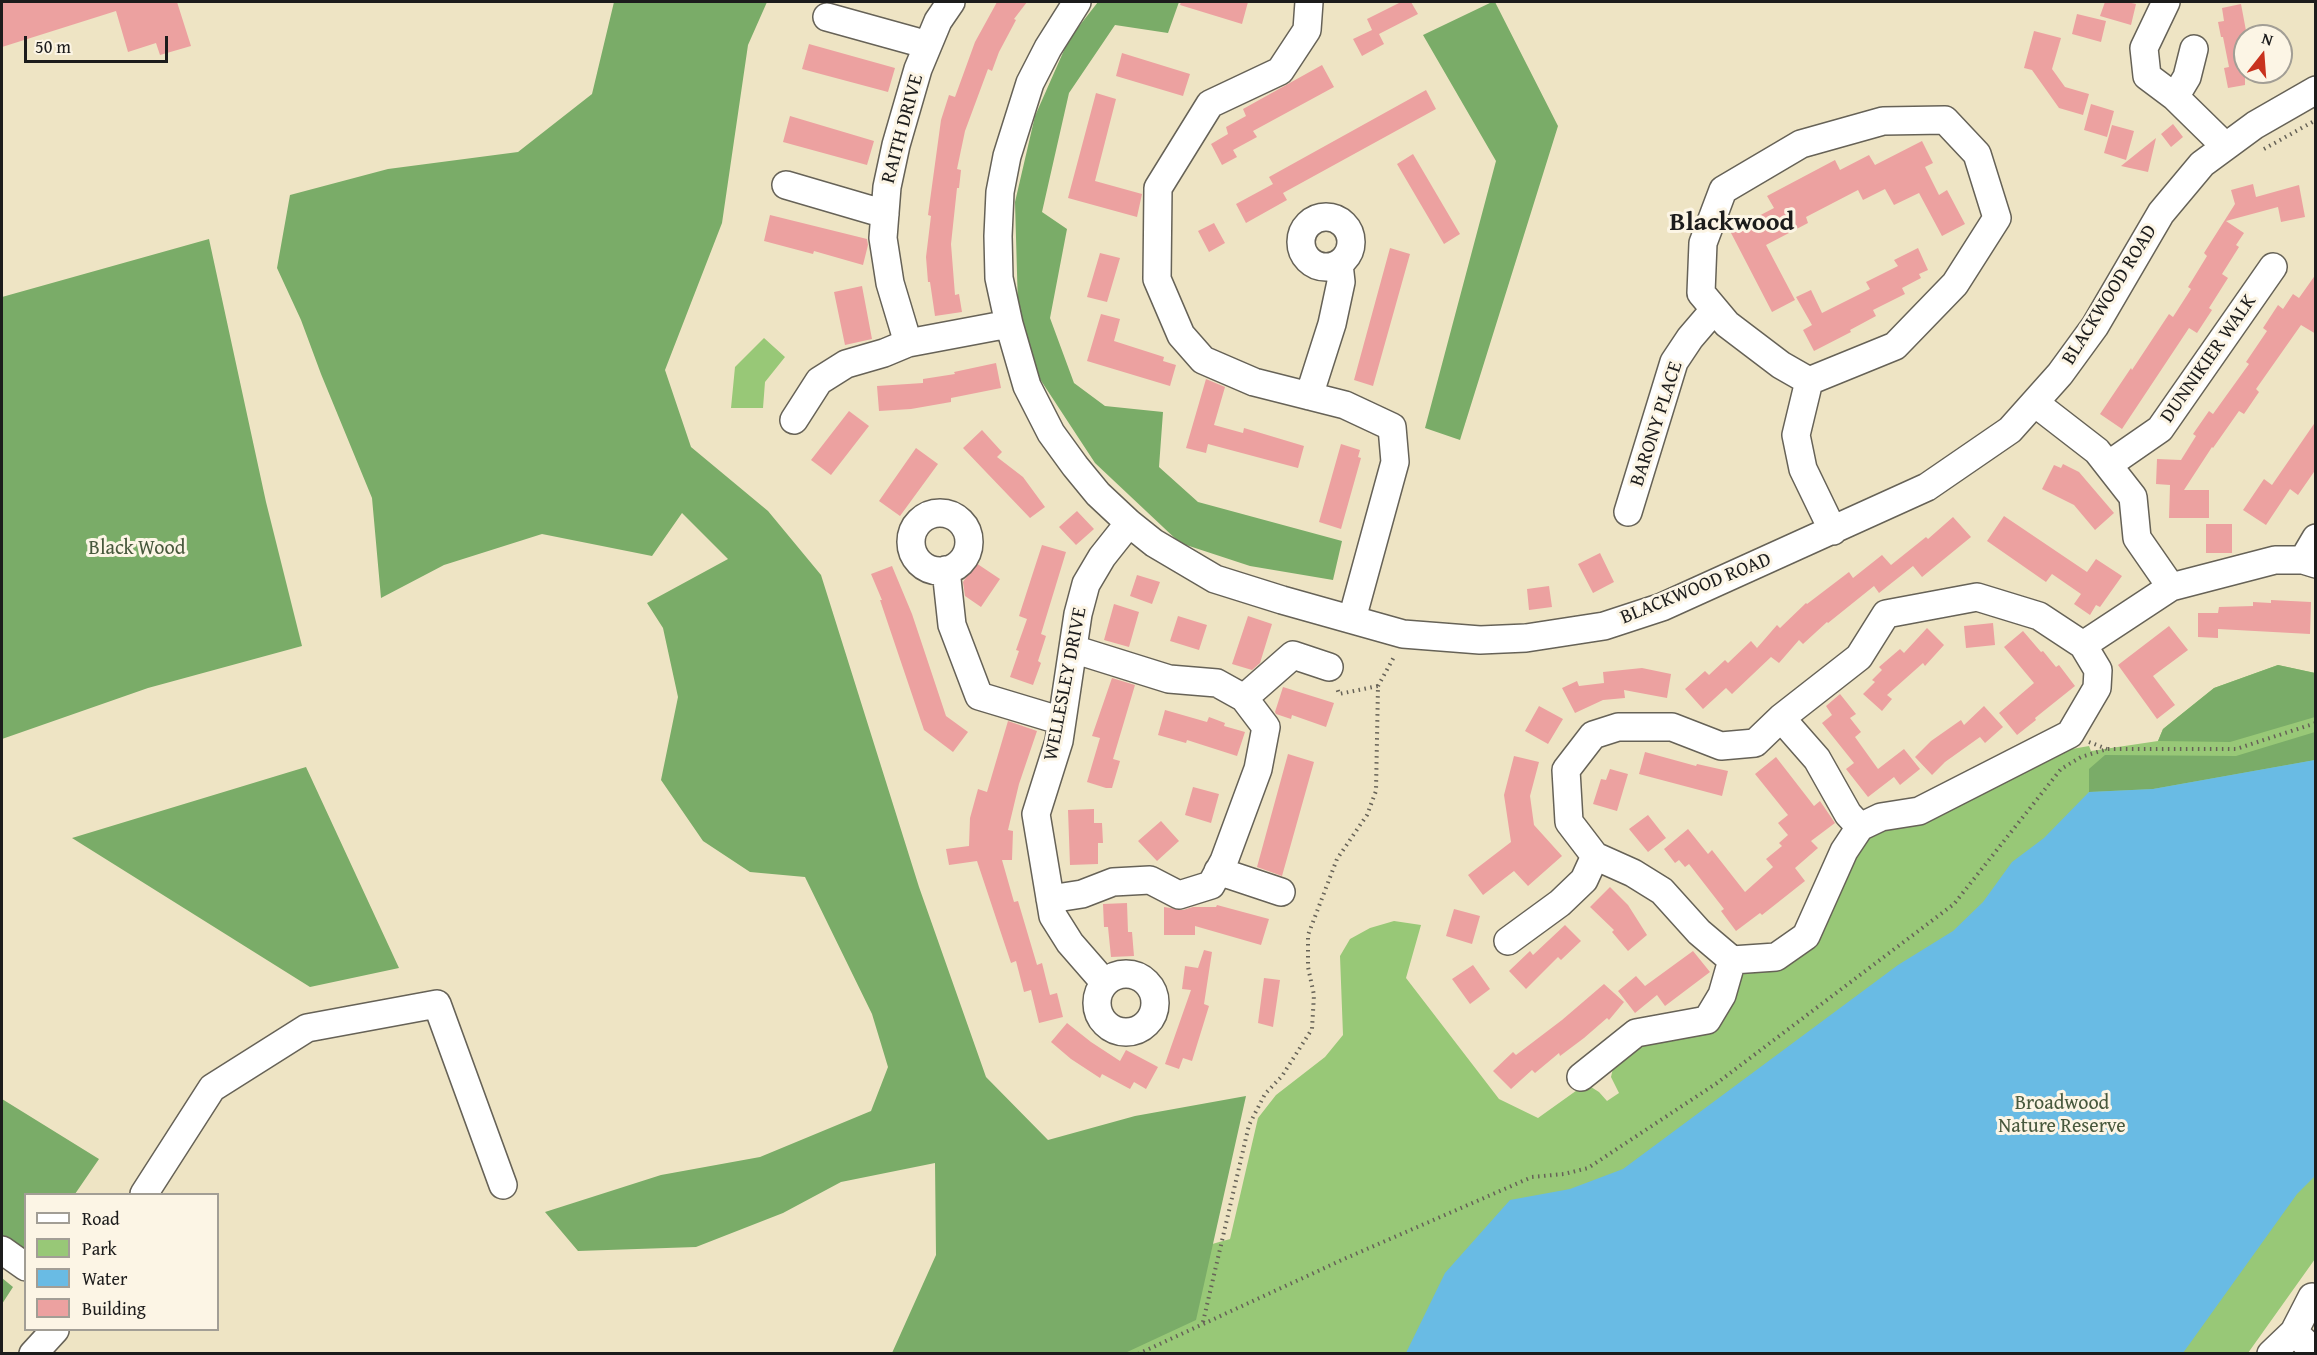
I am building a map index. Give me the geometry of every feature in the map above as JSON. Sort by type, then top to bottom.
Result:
[{"type":"street","name":"RAITH DRIVE","points":[[908,343],[890,283],[883,238],[887,187],[896,145],[918,69],[938,21],[951,2]]},
{"type":"street","name":"BLACKWOOD ROAD","points":[[1077,2],[1048,48],[1030,83],[1007,156],[1000,192],[999,278],[1009,324],[1027,386],[1051,433],[1098,494],[1129,523],[1155,543],[1215,579],[1403,634],[1480,640],[1526,638],[1604,626],[1662,607],[1927,487],[2010,430],[2035,403],[2072,359],[2095,326],[2162,213],[2202,164],[2255,125],[2316,90]]},
{"type":"street","points":[[1309,2],[1307,30],[1280,71],[1210,104],[1158,188],[1156,279],[1181,335],[1203,360],[1254,382],[1345,405],[1392,427],[1395,462],[1353,619]]},
{"type":"street","points":[[2166,2],[2144,48],[2147,76],[2175,97],[2225,146]]},
{"type":"street","points":[[827,16],[928,45]]},
{"type":"street","points":[[2175,97],[2187,77],[2194,49]]},
{"type":"street","points":[[1945,120],[1977,154],[1996,218],[1956,284],[1895,346],[1809,381],[1781,365],[1727,324],[1701,293],[1703,243],[1723,190],[1801,144],[1883,121],[1945,120]]},
{"type":"street","points":[[786,185],[885,214]]},
{"type":"street","points":[[1309,396],[1337,303],[1341,282],[1339,264]]},
{"type":"street","name":"DUNNIKIER WALK","points":[[2108,465],[2160,429],[2273,267]]},
{"type":"street","name":"BARONY PLACE","points":[[1628,512],[1674,362],[1690,338],[1714,310]]},
{"type":"street","points":[[794,420],[819,381],[846,364],[908,343],[1009,324]]},
{"type":"street","points":[[1809,381],[1796,435],[1803,469],[1833,531]]},
{"type":"street","points":[[2035,403],[2097,450],[2133,497],[2137,538],[2171,586]]},
{"type":"street","name":"WELLESLEY DRIVE","points":[[1104,982],[1070,943],[1053,916],[1036,814],[1059,741],[1078,614],[1086,584],[1102,557],[1129,523]]},
{"type":"street","points":[[2083,645],[2171,586],[2275,560],[2311,554]]},
{"type":"street","points":[[946,570],[952,625],[979,696],[1062,721]]},
{"type":"street","points":[[1977,597],[2039,616],[2083,645],[2098,670],[2097,688],[2070,734],[1919,811],[1881,817],[1860,827],[1844,851],[1806,936],[1776,957],[1732,960],[1699,932],[1662,891],[1633,873],[1595,856],[1569,822],[1566,770],[1593,735],[1618,727],[1672,727],[1721,746],[1755,743],[1780,718],[1859,657],[1886,614],[1977,597]]},
{"type":"street","points":[[1050,899],[1082,894],[1113,882],[1150,880],[1179,896],[1211,885],[1258,769],[1266,727],[1244,698],[1217,682],[1169,679],[1072,649]]},
{"type":"street","points":[[1244,698],[1293,655],[1329,667]]},
{"type":"street","points":[[1780,718],[1817,759],[1848,814],[1860,827]]},
{"type":"street","points":[[1508,940],[1560,903],[1584,880],[1595,856]]},
{"type":"street","points":[[1218,871],[1281,892]]},
{"type":"street","points":[[1581,1077],[1636,1032],[1707,1020],[1722,995],[1732,960]]},
{"type":"street","points":[[145,1193],[212,1088],[307,1028],[437,1004],[503,1185]]},
{"type":"street","points":[[2,1250],[24,1266]]},
{"type":"street","points":[[2271,1353],[2294,1332],[2312,1297]]},
{"type":"street","points":[[33,1353],[53,1331]]},
{"type":"street","points":[[2294,1332],[2316,1353]]},
{"type":"path","points":[[2257,153],[2316,120]]},
{"type":"path","points":[[1203,1322],[1249,1125],[1265,1094],[1282,1076],[1312,1029],[1314,994],[1308,967],[1308,935],[1337,859],[1367,815],[1376,791],[1378,686],[1391,665],[1403,634]]},
{"type":"path","points":[[1329,667],[1339,694],[1378,686]]},
{"type":"path","points":[[1138,1353],[1532,1177],[1564,1174],[1588,1168],[1717,1083],[1954,904],[2061,769],[2081,757],[2107,749],[2236,749],[2316,723]]},
{"type":"green space","points":[[614,2],[767,2],[748,45],[722,223],[665,370],[691,447],[768,511],[821,575],[919,887],[986,1077],[1048,1140],[1135,1116],[1246,1096],[1196,1320],[1125,1353],[892,1353],[936,1255],[935,1163],[841,1182],[783,1213],[696,1247],[578,1251],[545,1212],[661,1175],[760,1157],[871,1111],[888,1067],[872,1014],[805,877],[750,872],[703,841],[661,780],[678,697],[663,628],[647,603],[728,559],[682,513],[652,556],[542,534],[444,565],[381,598],[372,498],[301,320],[277,268],[290,195],[388,169],[518,152],[592,94]]},
{"type":"green space","points":[[1098,2],[1179,2],[1168,33],[1115,25],[1069,93],[1042,212],[1067,229],[1050,318],[1074,383],[1105,406],[1163,412],[1159,467],[1198,502],[1342,541],[1333,580],[1250,566],[1180,543],[1095,463],[1036,373],[1018,308],[1015,202],[1035,116],[1069,39]]},
{"type":"green space","points":[[1495,2],[1558,126],[1460,440],[1425,428],[1496,161],[1423,35]]},
{"type":"green space","name":"Black Wood","points":[[209,239],[266,502],[302,646],[148,688],[2,739],[2,297]]},
{"type":"green space","points":[[764,338],[785,357],[765,382],[763,408],[731,408],[735,367]]},
{"type":"green space","name":"Broadwood Nature Reserve","points":[[2278,665],[2315,673],[2315,1259],[2248,1353],[959,1354],[974,1311],[1230,1239],[1258,1118],[1276,1095],[1325,1057],[1343,1035],[1340,956],[1350,939],[1370,928],[1394,921],[1421,925],[1406,978],[1499,1099],[1538,1118],[1580,1088],[1591,1087],[1607,1101],[1619,1093],[1611,1077],[1614,1064],[1644,1044],[1692,1034],[1743,973],[1752,967],[1766,966],[1852,853],[1878,828],[1927,821],[1944,814],[2013,768],[2072,749],[2089,746],[2091,751],[2158,741],[2163,729],[2214,688]]},
{"type":"green space","points":[[2278,665],[2315,673],[2315,717],[2230,742],[2158,741],[2163,729],[2214,688]]},
{"type":"green space","points":[[2315,732],[2315,760],[2153,789],[2089,792],[2089,769],[2105,755],[2236,756]]},
{"type":"green space","points":[[306,767],[399,968],[310,987],[72,838]]},
{"type":"green space","points":[[2,1099],[99,1159],[76,1193],[24,1193],[24,1251],[2,1237]]},
{"type":"green space","points":[[2,1278],[13,1287],[2,1304]]},
{"type":"water","name":"Broadwood Nature Reserve","points":[[2315,760],[2315,1176],[2297,1194],[2183,1353],[1406,1353],[1445,1273],[1510,1200],[1570,1189],[1623,1169],[1898,965],[1953,931],[1983,902],[2012,862],[2044,838],[2089,792],[2153,789]]},
{"type":"building","points":[[2,2],[177,2],[191,46],[160,55],[156,43],[128,52],[116,11],[2,47]]},
{"type":"building","points":[[997,2],[1027,2],[1014,19],[1016,20],[992,71],[988,69],[965,131],[957,169],[961,170],[951,244],[955,295],[959,294],[962,312],[935,316],[926,257],[931,216],[928,215],[941,120],[949,95],[955,97],[975,42]]},
{"type":"building","points":[[1181,2],[1248,2],[1242,24],[1180,5]]},
{"type":"building","points":[[1401,2],[1411,2],[1418,14],[1379,34],[1384,44],[1362,56],[1353,39],[1372,30],[1367,19]]},
{"type":"building","points":[[2105,2],[2136,4],[2131,25],[2100,16]]},
{"type":"building","points":[[2241,4],[2245,24],[2233,24],[2233,84],[2245,85],[2228,88],[2224,68],[2229,67],[2218,22],[2224,21],[2222,8]]},
{"type":"building","points":[[2077,14],[2106,21],[2101,42],[2072,34]]},
{"type":"building","points":[[2034,31],[2061,38],[2052,69],[2065,87],[2089,94],[2083,115],[2059,108],[2032,70],[2024,68]]},
{"type":"building","points":[[809,44],[895,68],[888,92],[802,69]]},
{"type":"building","points":[[1122,53],[1190,74],[1183,96],[1116,76]]},
{"type":"building","points":[[1322,65],[1334,87],[1253,131],[1257,137],[1233,150],[1237,157],[1222,165],[1211,144],[1228,134],[1226,127],[1246,116],[1243,109]]},
{"type":"building","points":[[1426,90],[1436,109],[1283,193],[1287,200],[1246,223],[1236,204],[1273,184],[1269,177]]},
{"type":"building","points":[[1096,93],[1116,99],[1095,181],[1142,194],[1137,217],[1068,198]]},
{"type":"building","points":[[2091,104],[2114,111],[2107,137],[2084,130]]},
{"type":"building","points":[[790,116],[874,141],[867,165],[783,142]]},
{"type":"building","points":[[2173,124],[2183,137],[2171,147],[2161,134]]},
{"type":"building","points":[[2112,125],[2134,131],[2126,160],[2104,153]]},
{"type":"building","points":[[2156,138],[2148,172],[2121,166]]},
{"type":"building","points":[[1922,141],[1933,163],[1925,167],[1939,195],[1947,190],[1965,224],[1942,236],[1919,193],[1894,205],[1885,189],[1863,200],[1858,190],[1806,217],[1808,223],[1766,245],[1795,300],[1772,312],[1730,231],[1774,208],[1767,196],[1835,160],[1840,170],[1869,155],[1875,165]]},
{"type":"building","points":[[1413,154],[1460,234],[1444,244],[1397,164]]},
{"type":"building","points":[[2253,184],[2256,197],[2299,185],[2305,217],[2281,222],[2278,207],[2226,221],[2244,233],[2236,245],[2239,247],[2222,274],[2228,278],[2209,308],[2212,310],[2197,333],[2189,328],[2122,429],[2100,414],[2169,314],[2173,317],[2191,289],[2188,287],[2207,256],[2204,253],[2235,204],[2231,190]]},
{"type":"building","points":[[770,215],[867,239],[868,245],[863,265],[814,251],[813,254],[764,241]]},
{"type":"building","points":[[1214,223],[1225,243],[1209,252],[1198,231]]},
{"type":"building","points":[[1390,248],[1410,254],[1373,386],[1354,380]]},
{"type":"building","points":[[1918,248],[1928,270],[1919,274],[1921,278],[1902,288],[1905,294],[1873,310],[1876,316],[1850,330],[1851,332],[1814,351],[1803,330],[1812,325],[1796,297],[1811,290],[1822,313],[1870,289],[1866,282],[1898,266],[1894,260]]},
{"type":"building","points":[[1100,253],[1120,258],[1107,302],[1087,297]]},
{"type":"building","points":[[2316,274],[2316,334],[2301,325],[2256,389],[2259,392],[2244,414],[2239,411],[2184,490],[2209,490],[2209,518],[2169,518],[2170,485],[2156,484],[2157,459],[2181,460],[2196,436],[2193,434],[2209,411],[2213,414],[2249,364],[2246,362],[2267,331],[2263,328],[2278,305],[2283,309],[2293,294],[2299,298]]},
{"type":"building","points":[[862,286],[872,339],[845,345],[834,292]]},
{"type":"building","points":[[1101,314],[1120,319],[1114,341],[1164,357],[1163,361],[1176,365],[1170,386],[1087,361]]},
{"type":"building","points":[[996,363],[1001,388],[951,398],[951,402],[911,409],[879,411],[877,386],[923,383],[923,379],[955,374],[954,372]]},
{"type":"building","points":[[1206,379],[1225,387],[1214,425],[1243,433],[1244,428],[1304,446],[1298,468],[1208,444],[1206,453],[1186,448]]},
{"type":"building","points":[[849,411],[869,426],[831,475],[811,460]]},
{"type":"building","points":[[2316,421],[2316,469],[2298,495],[2290,489],[2266,525],[2243,510],[2264,479],[2272,485]]},
{"type":"building","points":[[982,430],[1002,452],[997,457],[1023,477],[1045,507],[1030,518],[963,448]]},
{"type":"building","points":[[1341,444],[1360,450],[1358,457],[1361,458],[1341,529],[1319,522]]},
{"type":"building","points":[[916,448],[938,464],[900,516],[879,501]]},
{"type":"building","points":[[2063,464],[2079,472],[2114,513],[2095,530],[2074,505],[2042,489],[2054,465],[2061,468]]},
{"type":"building","points":[[1077,511],[1094,529],[1076,545],[1059,527]]},
{"type":"building","points":[[2004,516],[2087,572],[2096,559],[2122,576],[2100,607],[2096,605],[2090,615],[2074,604],[2081,594],[2052,574],[2046,582],[1987,541]]},
{"type":"building","points":[[1953,517],[1971,537],[1922,577],[1913,566],[1879,593],[1874,586],[1827,622],[1803,644],[1799,640],[1779,663],[1771,657],[1732,694],[1726,688],[1703,709],[1685,689],[1705,671],[1709,675],[1725,660],[1728,663],[1751,641],[1757,648],[1777,625],[1780,628],[1806,603],[1849,572],[1853,578],[1882,555],[1891,565],[1926,537],[1928,539]]},
{"type":"building","points":[[2206,524],[2232,524],[2232,553],[2206,553]]},
{"type":"building","points":[[1042,545],[1066,552],[1041,634],[1046,636],[1038,661],[1041,663],[1033,685],[1010,677],[1019,651],[1016,650],[1027,619],[1019,616]]},
{"type":"building","points":[[1600,553],[1614,582],[1593,593],[1578,564]]},
{"type":"building","points":[[976,563],[1000,579],[981,607],[965,596],[963,582]]},
{"type":"building","points":[[892,566],[912,614],[946,716],[968,732],[953,752],[924,730],[880,600],[882,600],[871,574]]},
{"type":"building","points":[[1137,575],[1160,582],[1152,604],[1130,596]]},
{"type":"building","points":[[1549,586],[1552,607],[1529,610],[1527,589]]},
{"type":"building","points":[[2271,600],[2311,602],[2310,634],[2218,629],[2218,638],[2198,637],[2198,613],[2218,613],[2219,607],[2253,606],[2253,602],[2271,603]]},
{"type":"building","points":[[1114,604],[1139,612],[1129,647],[1104,640]]},
{"type":"building","points":[[1178,616],[1207,625],[1199,650],[1170,641]]},
{"type":"building","points":[[1248,616],[1272,624],[1260,663],[1252,670],[1232,664]]},
{"type":"building","points":[[1993,623],[1995,645],[1966,648],[1964,626]]},
{"type":"building","points":[[2169,626],[2188,650],[2153,676],[2175,705],[2157,719],[2118,665]]},
{"type":"building","points":[[1927,628],[1944,645],[1925,666],[1923,663],[1887,695],[1892,699],[1882,711],[1863,694],[1875,682],[1872,680],[1882,670],[1879,667],[1900,649],[1904,653]]},
{"type":"building","points":[[2023,631],[2056,667],[2059,665],[2075,686],[2017,735],[1999,713],[2034,683],[2004,647]]},
{"type":"building","points":[[1642,668],[1671,674],[1667,698],[1624,690],[1625,698],[1603,700],[1575,713],[1562,688],[1577,681],[1579,686],[1604,683],[1603,672]]},
{"type":"building","points":[[1112,678],[1135,685],[1113,759],[1120,761],[1112,788],[1106,788],[1087,782],[1100,738],[1092,736]]},
{"type":"building","points":[[1283,687],[1334,703],[1326,727],[1292,715],[1291,719],[1276,714]]},
{"type":"building","points":[[1840,694],[1856,714],[1850,718],[1861,732],[1855,737],[1878,769],[1904,749],[1920,769],[1900,785],[1894,777],[1868,797],[1846,769],[1854,763],[1822,723],[1832,715],[1826,706]]},
{"type":"building","points":[[1539,706],[1563,719],[1548,744],[1525,731]]},
{"type":"building","points":[[1984,706],[2003,727],[1985,743],[1980,737],[1945,762],[1932,775],[1915,757],[1931,741],[1961,720],[1964,725]]},
{"type":"building","points":[[1165,710],[1207,722],[1209,717],[1225,723],[1224,726],[1245,732],[1237,756],[1187,740],[1186,743],[1158,735]]},
{"type":"building","points":[[1008,721],[1037,731],[1019,784],[1008,830],[1013,831],[1012,860],[1002,860],[1014,902],[1018,901],[1037,965],[1042,963],[1050,995],[1057,993],[1063,1017],[1039,1023],[1031,990],[1024,992],[1016,961],[1011,963],[977,861],[949,865],[946,849],[969,846],[970,818],[978,789],[987,792]]},
{"type":"building","points":[[1645,752],[1696,766],[1697,764],[1728,771],[1722,796],[1639,774]]},
{"type":"building","points":[[1288,754],[1314,762],[1282,876],[1257,867]]},
{"type":"building","points":[[1514,756],[1539,762],[1530,796],[1534,825],[1562,856],[1528,886],[1514,871],[1483,895],[1468,875],[1511,842],[1504,795]]},
{"type":"building","points":[[1776,757],[1814,806],[1820,801],[1835,823],[1811,841],[1818,848],[1795,868],[1805,881],[1762,915],[1760,913],[1736,931],[1721,911],[1724,909],[1689,864],[1685,867],[1679,860],[1675,863],[1664,849],[1688,829],[1708,854],[1712,850],[1745,892],[1773,867],[1766,859],[1782,846],[1779,843],[1788,835],[1778,823],[1788,815],[1755,774]]},
{"type":"building","points":[[1610,769],[1628,774],[1617,811],[1593,804],[1601,779],[1606,780]]},
{"type":"building","points":[[1193,787],[1219,794],[1211,823],[1185,815]]},
{"type":"building","points":[[1094,809],[1094,823],[1102,823],[1103,843],[1098,843],[1098,864],[1070,865],[1068,810]]},
{"type":"building","points":[[1648,815],[1666,838],[1648,852],[1629,829]]},
{"type":"building","points":[[1161,821],[1179,841],[1157,861],[1138,841]]},
{"type":"building","points":[[1610,887],[1628,905],[1647,935],[1628,951],[1612,932],[1614,930],[1590,907]]},
{"type":"building","points":[[1127,903],[1128,932],[1132,932],[1134,956],[1111,957],[1108,927],[1104,927],[1103,904]]},
{"type":"building","points":[[1217,905],[1269,919],[1261,945],[1195,926],[1195,935],[1164,935],[1164,907],[1183,910],[1193,907],[1216,907]]},
{"type":"building","points":[[1454,909],[1480,916],[1472,944],[1446,936]]},
{"type":"building","points":[[1565,925],[1581,941],[1561,960],[1558,957],[1526,989],[1509,971],[1530,951],[1533,955]]},
{"type":"building","points":[[1204,950],[1212,952],[1204,1004],[1209,1006],[1192,1061],[1183,1058],[1179,1069],[1165,1064],[1191,990],[1182,989],[1185,966],[1198,968]]},
{"type":"building","points":[[1693,951],[1710,972],[1665,1006],[1657,995],[1635,1013],[1618,991],[1636,976],[1645,986]]},
{"type":"building","points":[[1473,965],[1490,989],[1470,1004],[1452,979]]},
{"type":"building","points":[[1264,978],[1280,980],[1273,1027],[1258,1023]]},
{"type":"building","points":[[1604,984],[1624,1002],[1609,1020],[1607,1018],[1584,1038],[1560,1056],[1559,1053],[1535,1073],[1532,1070],[1511,1089],[1493,1071],[1513,1052],[1516,1055]]},
{"type":"building","points":[[1067,1023],[1120,1061],[1126,1050],[1158,1067],[1146,1089],[1134,1082],[1130,1089],[1102,1074],[1100,1078],[1071,1059],[1051,1042]]},
{"type":"district","name":"Blackwood","points":[[1732,223]]}]
